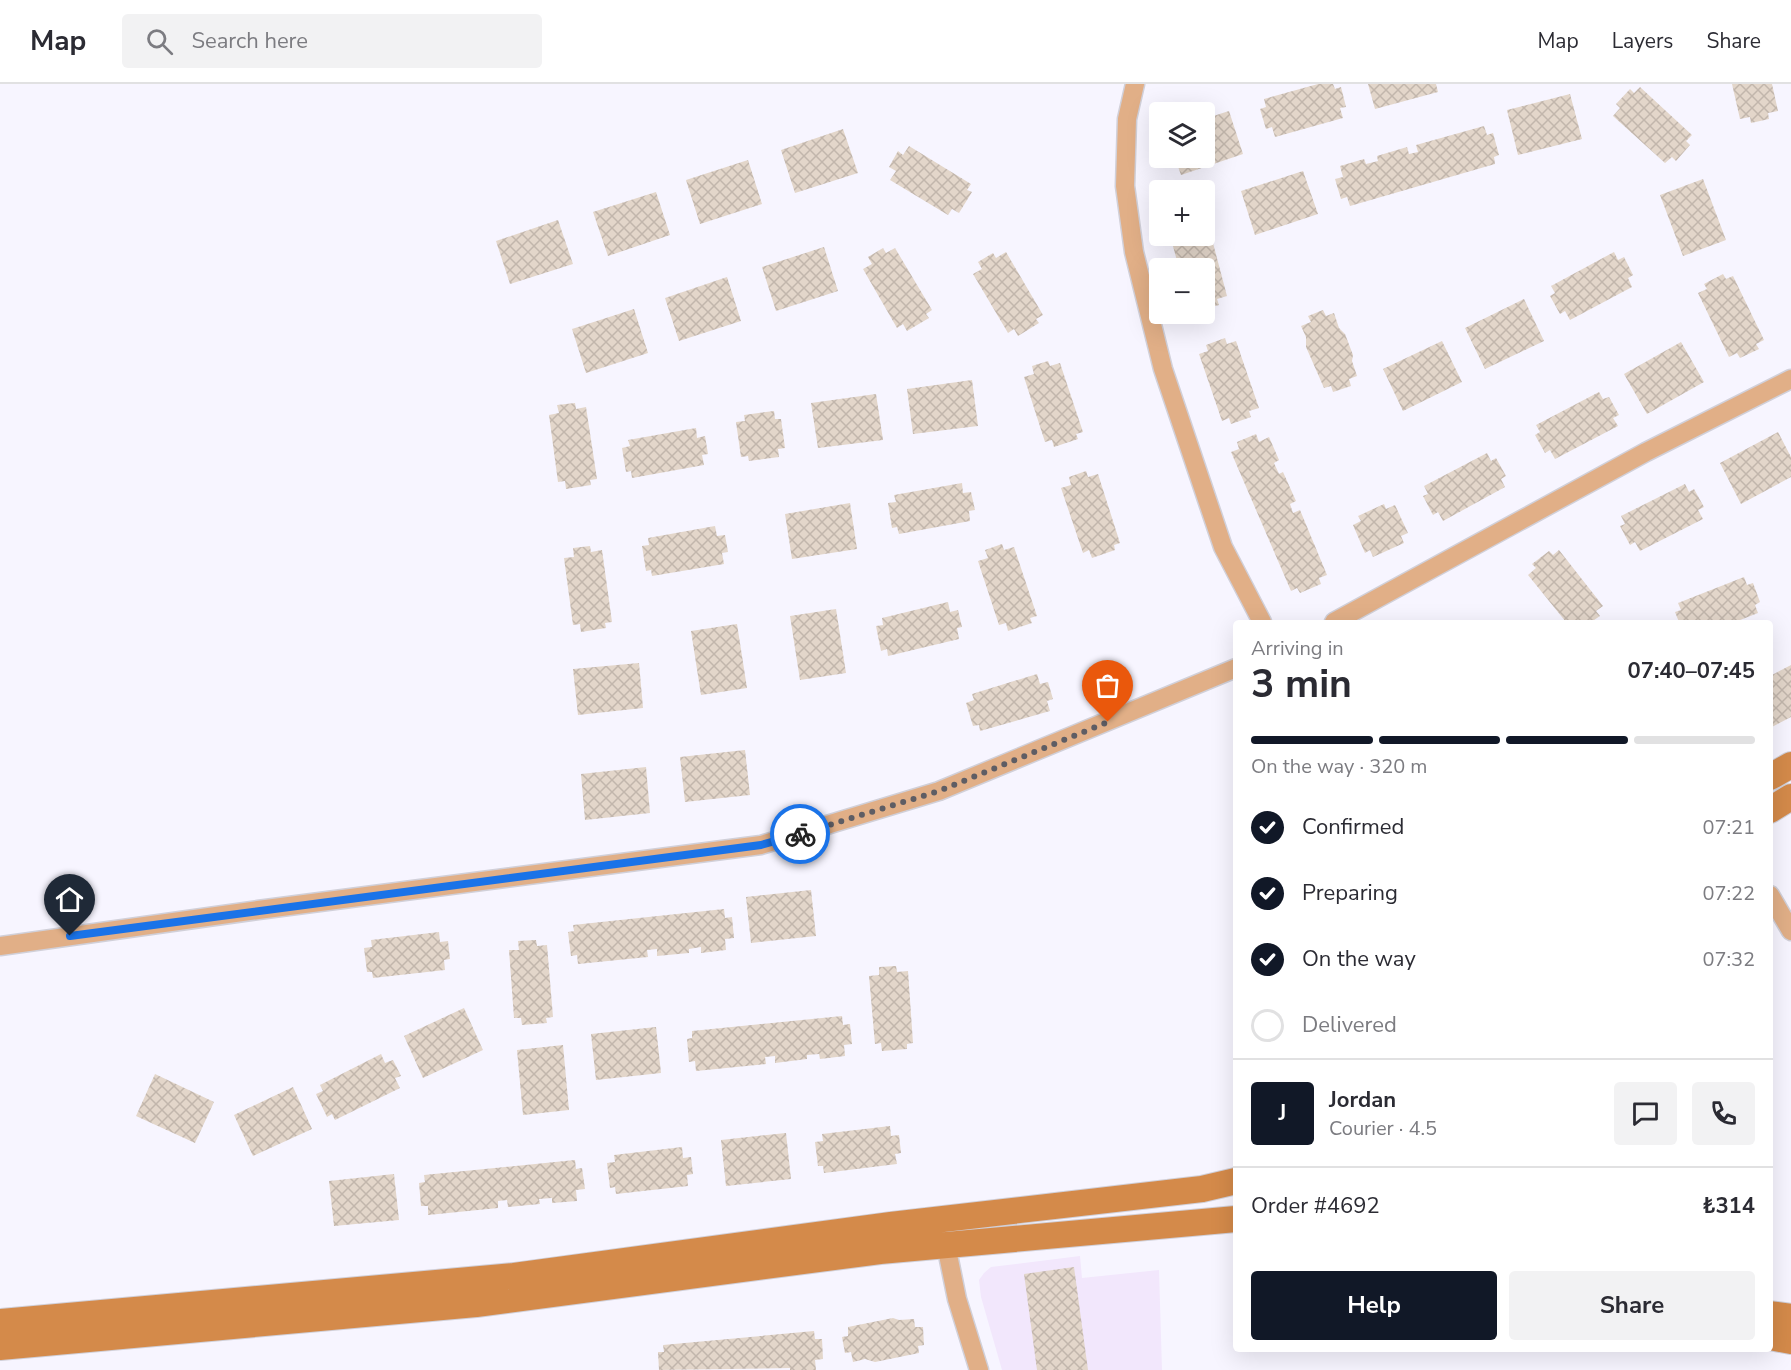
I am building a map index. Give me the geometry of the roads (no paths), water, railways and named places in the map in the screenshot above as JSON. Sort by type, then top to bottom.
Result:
[{"type":"street","points":[[1135,84],[1127,118],[1125,186],[1134,252],[1163,369],[1223,547],[1261,620]]},
{"type":"street","points":[[1338,620],[1646,452],[1791,380]]},
{"type":"street","points":[[0,946],[761,845],[939,791],[1233,669]]},
{"type":"street","points":[[1773,775],[1791,765]]},
{"type":"street","points":[[1773,808],[1791,797]]},
{"type":"street","points":[[1773,901],[1791,931]]},
{"type":"street","points":[[0,1322],[514,1276],[891,1225],[1202,1189],[1233,1182]]},
{"type":"street","points":[[0,1347],[476,1304],[880,1251],[1233,1219]]},
{"type":"street","points":[[946,1245],[957,1299],[980,1370]]},
{"type":"street","points":[[1773,1314],[1791,1317]]},
{"type":"street","points":[[1773,1338],[1791,1341]]}]
